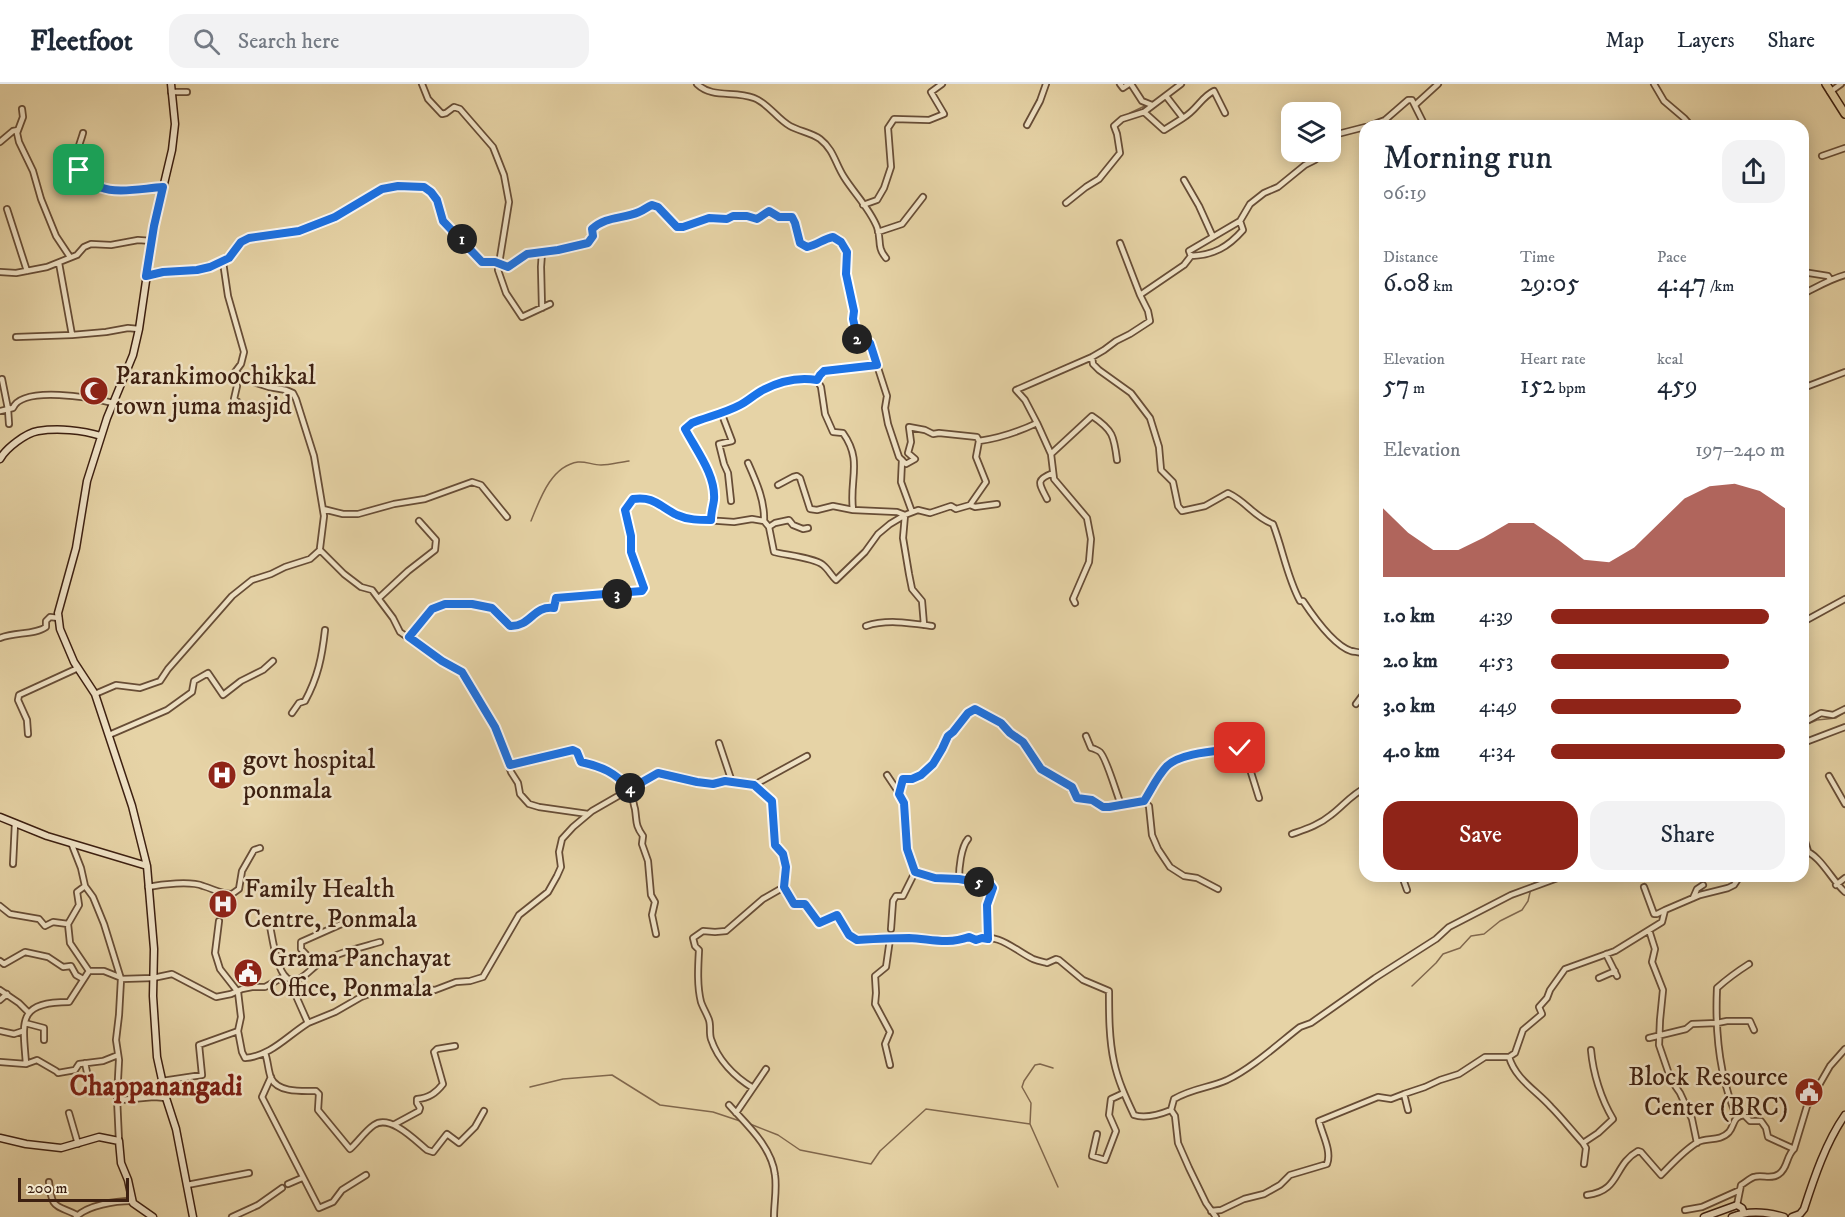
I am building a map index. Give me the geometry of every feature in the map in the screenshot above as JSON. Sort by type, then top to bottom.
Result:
[{"type":"main road","points":[[171,84],[175,124],[172,150],[152,241],[139,329],[133,355],[113,403],[87,481],[76,548],[58,613],[60,629],[78,668],[95,694],[132,806],[147,866],[154,949],[153,978],[157,1057],[176,1129],[193,1217]]},
{"type":"main road","points":[[1826,84],[1845,114]]},
{"type":"main road","points":[[0,459],[14,443],[36,431],[77,431],[101,436]]},
{"type":"main road","points":[[0,817],[72,845],[147,866]]},
{"type":"main road","points":[[1793,1217],[1804,1209],[1825,1153],[1845,1115]]},
{"type":"main road","points":[[0,1138],[61,1148],[99,1137],[118,1141],[121,1163],[128,1180],[132,1201],[153,1217]]},
{"type":"main road","points":[[1704,1217],[1737,1205],[1744,1213]]},
{"type":"main road","points":[[1732,1217],[1744,1213],[1774,1214],[1784,1217]]},
{"type":"street","points":[[422,84],[428,99],[442,114],[454,107],[460,109],[493,147],[499,160],[509,202],[498,270],[507,293],[522,317],[550,304]]},
{"type":"street","points":[[697,84],[711,93],[741,94],[757,99],[787,125],[817,136],[835,156],[836,164],[842,175],[877,228],[880,250],[886,258]]},
{"type":"street","points":[[863,205],[877,200],[884,188],[891,167],[888,128],[894,118],[928,120],[944,114],[931,92],[942,84]]},
{"type":"street","points":[[1027,124],[1040,101],[1046,84]]},
{"type":"street","points":[[1120,84],[1123,87],[1130,84],[1143,101],[1152,105]]},
{"type":"street","points":[[1066,203],[1099,178],[1120,153],[1114,126],[1122,119],[1144,112],[1180,84]]},
{"type":"street","points":[[1414,105],[1438,84]]},
{"type":"street","points":[[1654,84],[1664,101],[1686,120]]},
{"type":"street","points":[[1830,92],[1841,84]]},
{"type":"street","points":[[1144,112],[1164,130],[1192,112],[1206,96],[1214,91],[1225,113]]},
{"type":"street","points":[[171,92],[188,92]]},
{"type":"street","points":[[1166,96],[1183,118]]},
{"type":"street","points":[[1385,120],[1408,100],[1412,100],[1422,120]]},
{"type":"street","points":[[22,108],[23,117],[17,133],[19,142],[33,171],[56,236],[70,257]]},
{"type":"street","points":[[1341,133],[1359,129]]},
{"type":"street","points":[[0,142],[13,131],[18,130]]},
{"type":"street","points":[[83,133],[76,161],[85,180],[96,186],[115,190],[163,187]]},
{"type":"street","points":[[1822,156],[1845,148]]},
{"type":"street","points":[[1191,256],[1189,251],[1240,221],[1250,204],[1264,193],[1278,187],[1311,162]]},
{"type":"street","points":[[1184,180],[1213,237]]},
{"type":"street","points":[[146,276],[163,272],[197,270],[223,262],[241,242],[249,238],[299,231],[335,217],[382,189],[398,186],[424,187],[431,192],[437,200],[443,221],[482,262],[508,267],[527,254],[588,243],[593,236],[592,229],[596,226],[622,215],[637,213],[652,205],[658,207],[677,227],[709,218],[727,219],[733,216],[747,216],[757,219],[769,211],[779,217],[792,217],[800,243],[807,247],[814,246],[822,239],[833,237],[841,242],[847,252],[846,274],[858,340],[865,344],[870,343],[887,396],[886,417],[899,457],[906,464],[915,459],[908,453],[911,442],[909,427],[925,430],[933,435],[939,433],[977,437],[979,441]]},
{"type":"street","points":[[878,232],[902,224],[923,197]]},
{"type":"street","points":[[7,209],[27,271]]},
{"type":"street","points":[[1140,295],[1184,265],[1191,256],[1206,255],[1225,247],[1244,230],[1240,221]]},
{"type":"street","points":[[0,272],[27,271],[59,263],[77,255],[84,247],[92,244],[111,245],[138,240],[152,241]]},
{"type":"street","points":[[1075,603],[1073,599],[1089,562],[1091,538],[1087,518],[1054,479],[1051,454],[1025,400],[1016,390],[1092,357],[1150,321],[1148,311],[1119,243]]},
{"type":"street","points":[[542,252],[542,308]]},
{"type":"street","points":[[223,262],[228,296],[244,352],[241,364],[233,377],[237,386],[234,399],[238,402]]},
{"type":"street","points":[[59,263],[72,335]]},
{"type":"street","points":[[1809,273],[1828,276],[1830,279]]},
{"type":"street","points":[[1809,291],[1830,279],[1845,275]]},
{"type":"street","points":[[16,337],[139,329]]},
{"type":"street","points":[[1092,357],[1093,364],[1131,393],[1150,418],[1159,447],[1161,470],[1173,482],[1178,506],[1182,511],[1205,506],[1228,493],[1245,502],[1254,514],[1273,524],[1286,568],[1300,601],[1303,601],[1314,618],[1341,645],[1359,652]]},
{"type":"street","points":[[817,380],[824,371],[877,365]]},
{"type":"street","points":[[235,372],[250,381],[293,393],[310,440],[323,509],[324,524],[320,549]]},
{"type":"street","points":[[1809,386],[1845,372]]},
{"type":"street","points":[[711,520],[714,499],[711,483],[699,450],[685,429],[692,423],[740,405],[756,396],[761,390],[785,380],[808,378],[817,380],[821,387],[825,414],[833,432],[843,432],[850,443],[854,456],[853,510]]},
{"type":"street","points":[[2,379],[9,424]]},
{"type":"street","points":[[0,411],[13,408],[14,404],[21,399],[49,395],[113,403]]},
{"type":"street","points":[[721,412],[732,441],[719,444],[728,473],[731,501]]},
{"type":"street","points":[[1051,454],[1092,416],[1114,438],[1117,460]]},
{"type":"street","points":[[979,441],[1022,430],[1037,423]]},
{"type":"street","points":[[970,505],[986,482],[976,457],[979,441]]},
{"type":"street","points":[[902,460],[901,482],[912,512]]},
{"type":"street","points":[[747,463],[764,509],[764,521],[769,527],[774,552],[809,558],[822,564],[836,580],[865,552],[878,534],[905,515],[918,510],[930,513],[951,506],[956,509],[970,505],[975,507],[997,504]]},
{"type":"street","points":[[1047,499],[1040,481],[1053,473]]},
{"type":"street","points":[[778,485],[798,476],[810,509],[817,510],[833,506],[853,510],[897,512],[905,515]]},
{"type":"street","points":[[323,509],[343,514],[358,514],[394,504],[425,499],[472,482],[482,485],[507,518]]},
{"type":"street","points":[[409,637],[432,609],[445,604],[487,606],[498,613],[510,626],[517,626],[535,616],[541,609],[554,608],[556,598],[642,591],[644,588],[631,552],[631,536],[625,510],[633,499],[644,497],[676,514],[691,519],[734,522],[752,519],[764,521]]},
{"type":"street","points":[[905,515],[903,538],[909,574],[912,589],[922,601],[924,625]]},
{"type":"street","points":[[769,527],[789,520],[793,525],[803,529],[808,528]]},
{"type":"street","points":[[379,598],[435,550],[436,540],[419,521]]},
{"type":"street","points":[[95,694],[116,685],[140,688],[160,681],[232,596],[252,580],[310,559],[320,550],[344,574],[361,587],[372,590],[393,618],[400,632],[462,672],[495,727],[518,783],[520,794],[529,804],[588,814]]},
{"type":"street","points":[[1809,619],[1845,599]]},
{"type":"street","points":[[0,638],[29,631],[40,631],[46,627],[46,621],[50,617],[59,618]]},
{"type":"street","points":[[866,626],[885,622],[932,626]]},
{"type":"street","points":[[292,713],[300,703],[305,701],[315,683],[322,656],[325,630]]},
{"type":"street","points":[[109,735],[167,710],[192,692],[194,681],[208,673],[223,695],[242,681],[263,670],[273,661]]},
{"type":"street","points":[[28,734],[27,720],[18,700],[19,696],[78,668]]},
{"type":"street","points":[[1356,704],[1359,700]]},
{"type":"street","points":[[900,795],[903,779],[912,779],[921,775],[933,764],[948,736],[968,713],[975,709],[1001,723],[1023,742],[1041,769],[1072,787],[1077,798],[1092,800],[1103,807],[1144,801],[1168,765],[1178,759],[1240,748],[1249,766],[1259,798]]},
{"type":"street","points":[[1809,720],[1821,713],[1833,715],[1845,709]]},
{"type":"street","points":[[1809,741],[1845,727]]},
{"type":"street","points":[[1086,736],[1091,748],[1100,751],[1103,756],[1120,802],[1117,806]]},
{"type":"street","points":[[719,743],[732,782]]},
{"type":"street","points":[[510,765],[573,750],[577,752],[581,762],[606,768],[618,776],[630,789],[636,826],[643,836],[642,844],[648,861],[651,895],[655,902],[652,915],[656,934]]},
{"type":"street","points":[[754,785],[807,756]]},
{"type":"street","points":[[219,921],[215,953],[220,969],[238,992],[242,1017],[238,1031],[242,1052],[245,1058],[253,1058],[271,1051],[308,1023],[335,1012],[361,997],[388,987],[435,990],[456,982],[483,977],[519,915],[548,892],[561,867],[559,852],[562,839],[588,814],[658,773],[713,784],[725,781],[754,785],[772,801],[775,845],[783,854],[786,867],[784,887],[794,904],[805,904],[819,923],[837,915],[849,935],[857,940],[910,938],[958,942],[969,937],[976,940],[982,938],[1008,943],[1033,959],[1047,963],[1056,959],[1083,980],[1109,991],[1113,1057],[1124,1093],[1134,1115],[1139,1117],[1156,1115],[1171,1110]]},
{"type":"street","points":[[887,775],[904,803],[907,849],[915,872],[903,896],[896,896],[893,901],[891,929]]},
{"type":"street","points":[[1829,776],[1845,804]]},
{"type":"street","points":[[1292,834],[1313,827],[1330,817],[1359,791]]},
{"type":"street","points":[[1144,801],[1149,806],[1152,836],[1170,867],[1184,876],[1197,878],[1218,889]]},
{"type":"street","points":[[13,864],[15,823]]},
{"type":"street","points":[[959,879],[962,850],[968,839]]},
{"type":"street","points":[[72,845],[81,868],[84,886],[93,897],[104,924],[120,978],[116,1040],[119,1060],[118,1141]]},
{"type":"street","points":[[148,886],[202,885],[216,892],[232,894],[239,889],[242,871],[254,850],[260,848]]},
{"type":"street","points":[[1809,852],[1826,870],[1836,885],[1845,892]]},
{"type":"street","points":[[1826,870],[1832,864]]},
{"type":"street","points":[[915,872],[935,878],[959,879],[991,885],[993,888],[987,905],[988,939]]},
{"type":"street","points":[[1836,885],[1845,879]]},
{"type":"street","points":[[1404,882],[1407,890]]},
{"type":"street","points":[[1216,1217],[1178,1143],[1175,1116],[1171,1110],[1174,1099],[1185,1092],[1227,1080],[1300,1027],[1311,1023],[1436,939],[1449,927],[1541,882]]},
{"type":"street","points":[[1644,887],[1654,914],[1657,915],[1693,898],[1728,888],[1736,882]]},
{"type":"street","points":[[1693,898],[1697,889],[1703,885]]},
{"type":"street","points":[[84,886],[77,892],[79,905],[68,924],[70,943],[88,971]]},
{"type":"street","points":[[753,1088],[741,1081],[730,1070],[718,1053],[711,1037],[709,1021],[702,1004],[698,984],[699,951],[693,938],[703,931],[726,931],[763,899],[784,887]]},
{"type":"street","points":[[0,906],[10,914],[39,919],[45,926],[53,922],[68,924]]},
{"type":"street","points":[[1211,1211],[1221,1210],[1244,1199],[1264,1194],[1281,1185],[1290,1175],[1327,1164],[1329,1153],[1319,1120],[1378,1097],[1392,1100],[1459,1074],[1485,1057],[1509,1057],[1515,1053],[1523,1030],[1542,1014],[1539,1007],[1565,969],[1629,944],[1662,922],[1665,910]]},
{"type":"street","points":[[268,917],[275,950],[285,976],[290,980],[297,980],[316,965],[334,957],[380,942]]},
{"type":"street","points":[[316,965],[302,949],[301,942],[346,922]]},
{"type":"street","points":[[1649,930],[1655,949],[1652,962],[1664,990],[1659,1045],[1671,1080],[1680,1092],[1692,1119],[1697,1143]]},
{"type":"street","points":[[890,939],[886,967],[875,976],[875,1004],[890,1032],[885,1044],[890,1065]]},
{"type":"street","points":[[0,960],[4,964],[25,952],[48,957],[63,967],[71,966],[76,975],[83,979]]},
{"type":"street","points":[[1599,978],[1616,973],[1606,954]]},
{"type":"street","points":[[1737,1118],[1730,1103],[1722,1072],[1717,1023],[1717,988],[1749,964]]},
{"type":"street","points":[[88,971],[104,971],[120,978],[153,978],[172,974],[216,997],[252,987],[265,987],[285,976]]},
{"type":"street","points":[[26,1064],[23,1031],[28,1012],[34,1007],[48,1003],[69,1002],[88,971]]},
{"type":"street","points":[[292,987],[308,1023]]},
{"type":"street","points":[[0,990],[28,1012]]},
{"type":"street","points":[[0,1000],[7,994]]},
{"type":"street","points":[[1649,1038],[1686,1029],[1692,1024],[1727,1021],[1750,1022],[1754,1030]]},
{"type":"street","points":[[25,1023],[44,1028],[45,1040]]},
{"type":"street","points":[[0,1032],[14,1034],[23,1031]]},
{"type":"street","points":[[162,1081],[202,1075],[199,1045],[238,1031]]},
{"type":"street","points":[[395,1124],[419,1111],[417,1099],[433,1095],[443,1084],[434,1052],[455,1046]]},
{"type":"street","points":[[1737,1205],[1741,1185],[1754,1177],[1781,1174],[1787,1164],[1789,1153],[1794,1149],[1807,1106],[1830,1066],[1845,1049]]},
{"type":"street","points":[[1583,1143],[1613,1119],[1601,1091],[1591,1050]]},
{"type":"street","points":[[265,1053],[274,1084],[283,1088],[316,1090],[319,1094],[318,1110],[350,1149],[376,1123],[385,1122],[395,1124],[427,1150],[433,1152],[447,1134],[459,1143],[475,1126],[484,1111]]},
{"type":"street","points":[[0,1062],[26,1064],[37,1060],[58,1073],[75,1070],[79,1064],[103,1061],[118,1055]]},
{"type":"street","points":[[1509,1057],[1512,1066],[1525,1084],[1550,1106],[1583,1143],[1586,1148],[1584,1164]]},
{"type":"street","points":[[85,1063],[88,1077]]},
{"type":"street","points":[[736,1113],[766,1069]]},
{"type":"street","points":[[271,1077],[262,1097],[319,1208],[333,1202],[342,1190],[366,1175]]},
{"type":"street","points":[[1096,1134],[1092,1156],[1105,1160],[1116,1131],[1116,1127],[1109,1119],[1111,1099],[1124,1093]]},
{"type":"street","points":[[1404,1094],[1408,1110]]},
{"type":"street","points":[[118,1102],[154,1097],[166,1098]]},
{"type":"street","points":[[729,1105],[762,1142],[772,1160],[776,1174],[774,1217]]},
{"type":"street","points":[[69,1113],[78,1144]]},
{"type":"street","points":[[1587,1195],[1597,1194],[1607,1189],[1619,1169],[1638,1151],[1661,1174],[1699,1141],[1715,1140],[1729,1132],[1737,1118],[1744,1115],[1750,1121],[1761,1121],[1768,1137],[1794,1149]]},
{"type":"street","points":[[187,1185],[249,1173]]},
{"type":"street","points":[[288,1185],[302,1178]]},
{"type":"street","points":[[49,1182],[54,1204],[76,1216],[103,1205],[132,1201]]},
{"type":"street","points":[[232,1217],[258,1205],[282,1188]]},
{"type":"street","points":[[1685,1210],[1702,1207],[1740,1190]]},
{"type":"waterway","points":[[1130,113],[1147,105]]},
{"type":"waterway","points":[[531,521],[548,485],[561,470],[569,465],[578,462],[604,465],[629,461]]},
{"type":"waterway","points":[[1809,723],[1836,718],[1845,712]]},
{"type":"waterway","points":[[1412,986],[1443,954],[1460,948],[1471,936],[1484,934],[1500,921],[1522,910],[1528,901],[1532,884],[1537,882]]},
{"type":"waterway","points":[[1053,1068],[1040,1064],[1035,1065],[1022,1087],[1031,1103],[1030,1124],[1058,1187]]},
{"type":"waterway","points":[[530,1087],[563,1079],[612,1075],[660,1105],[713,1112],[740,1121]]},
{"type":"waterway","points":[[750,1124],[778,1135],[800,1150],[871,1164],[880,1151],[926,1109],[1030,1124]]},
{"type":"place","name":"Parankimoochikkal town juma masjid","points":[[94,391]]},
{"type":"place","name":"govt hospital ponmala","points":[[222,775]]},
{"type":"place","name":"Family Health Centre, Ponmala","points":[[223,904]]},
{"type":"place","name":"Grama Panchayat Office, Ponmala","points":[[248,973]]},
{"type":"place","name":"Block Resource Center (BRC)","points":[[1809,1092]]},
{"type":"district","name":"Chappanangadi","points":[[156,1086]]},
{"type":"route","points":[[79,170],[85,180],[103,188],[140,190],[163,187],[146,276],[210,267],[229,258],[241,242],[249,238],[299,231],[335,217],[382,189],[398,186],[424,187],[431,192],[437,200],[443,221],[482,262],[495,262],[508,267],[527,254],[588,243],[593,236],[592,229],[602,222],[637,213],[652,205],[658,207],[677,227],[709,218],[721,220],[733,216],[747,216],[757,219],[769,211],[779,217],[792,217],[800,243],[807,247],[814,246],[822,239],[833,237],[841,242],[847,252],[846,274],[858,340],[865,344],[870,343],[877,365],[824,371],[817,380],[808,378],[785,380],[761,390],[756,396],[740,405],[692,423],[685,429],[699,450],[711,483],[714,499],[711,520],[691,519],[676,514],[644,497],[633,499],[625,510],[631,536],[631,552],[644,588],[642,591],[556,598],[554,608],[541,609],[535,616],[517,626],[510,626],[498,613],[487,606],[445,604],[432,609],[409,637],[420,647],[462,672],[495,727],[510,765],[573,750],[577,752],[581,762],[606,768],[618,776],[630,789],[658,773],[697,782],[713,784],[725,781],[754,785],[772,801],[775,845],[783,854],[786,867],[784,887],[794,904],[805,904],[819,923],[837,915],[849,935],[857,940],[910,938],[958,942],[969,937],[976,940],[988,939],[987,905],[993,888],[991,885],[969,880],[935,878],[915,872],[907,849],[904,803],[899,794],[903,779],[912,779],[921,775],[933,764],[948,736],[968,713],[975,709],[995,718],[1023,742],[1041,769],[1066,782],[1072,787],[1077,798],[1092,800],[1103,807],[1144,801],[1168,765],[1178,759],[1240,748]]}]
